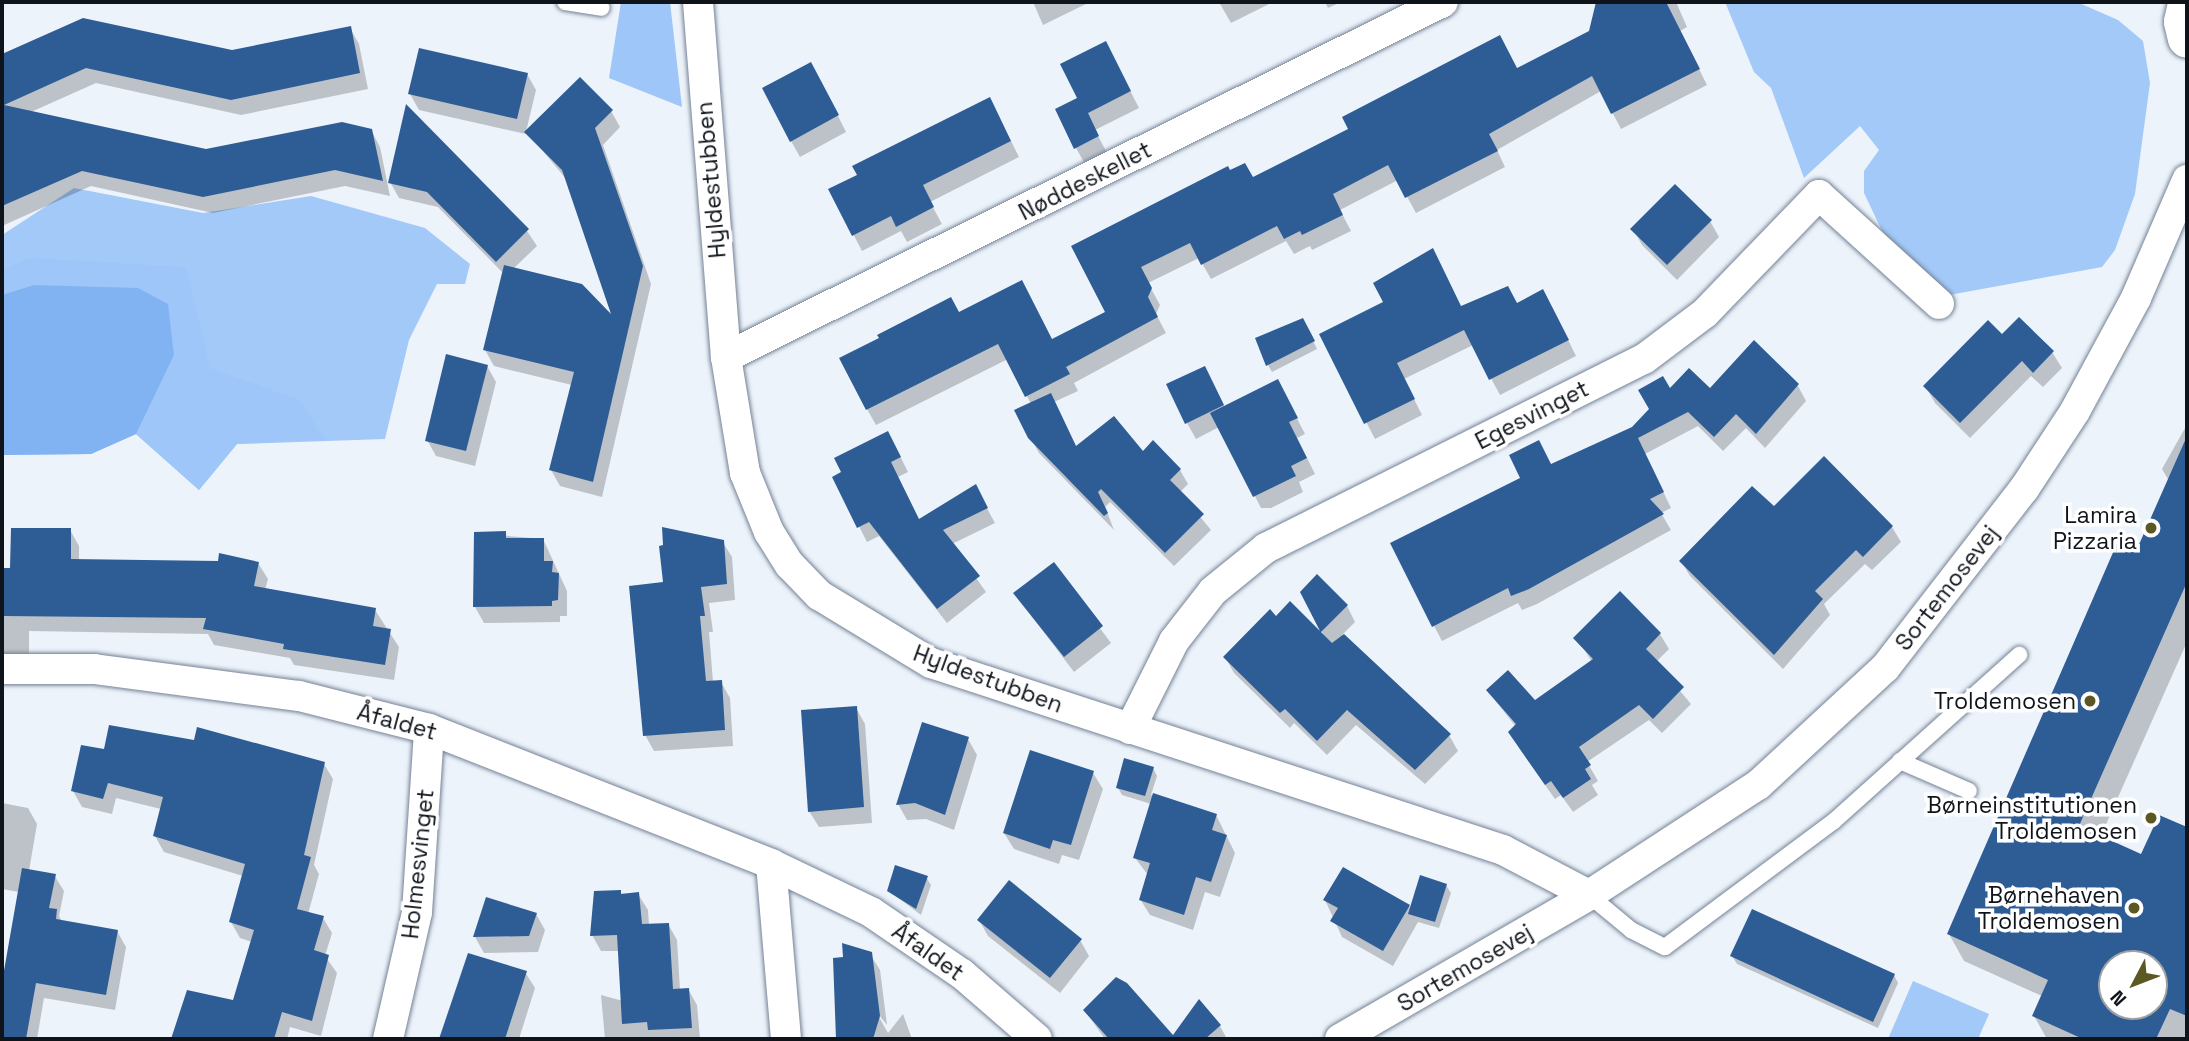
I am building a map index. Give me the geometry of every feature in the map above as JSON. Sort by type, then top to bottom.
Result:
[{"type":"street","name":"Hyldestubben","points":[[698,2],[726,357],[750,485],[765,524],[790,565],[818,595],[931,663],[1503,850],[1589,895]]},
{"type":"street","name":"Nøddeskellet","points":[[726,357],[1443,2]]},
{"type":"street","name":"Sortemosevej","points":[[1340,1039],[1589,895],[1758,785],[1885,667],[2024,489],[2075,411],[2136,298],[2187,180]]},
{"type":"street","name":"Egesvinget","points":[[1130,729],[1174,641],[1213,591],[1266,548],[1644,359],[1705,313],[1819,195],[1939,304]]},
{"type":"street","name":"Åfaldet","points":[[2,669],[94,668],[299,696],[429,729],[771,864],[871,912],[962,974],[1037,1039]]},
{"type":"street","name":"Holmesvinget","points":[[388,1039],[417,912],[429,729]]},
{"type":"street","points":[[771,864],[786,1039]]},
{"type":"lane","points":[[565,2],[602,8]]},
{"type":"lane","points":[[1589,895],[1631,930],[1665,947],[1834,821],[2019,655]]},
{"type":"lane","points":[[1900,761],[1969,792]]},
{"type":"shaded area","points":[[621,2],[670,2],[682,107],[609,78]]},
{"type":"shaded area","points":[[1725,2],[2077,2],[2118,20],[2143,41],[2150,83],[2135,194],[2115,250],[2102,267],[1949,295],[1883,233],[1864,193],[1864,171],[1879,150],[1860,126],[1804,178],[1771,88],[1754,72]]},
{"type":"shaded area","points":[[74,188],[203,213],[311,196],[425,228],[470,264],[465,284],[437,284],[409,340],[385,439],[237,444],[199,490],[136,434],[91,454],[2,455],[2,235]]},
{"type":"shaded area","points":[[29,258],[186,267],[210,368],[299,400],[325,440],[237,444],[199,490],[136,434],[174,355],[168,304],[138,288],[34,285],[2,295],[2,271]]},
{"type":"shaded area","points":[[34,285],[138,288],[168,304],[174,355],[136,434],[91,454],[2,455],[2,295]]},
{"type":"shaded area","points":[[1913,981],[1989,1014],[1978,1039],[1888,1039]]},
{"type":"building","points":[[1596,2],[1666,2],[1700,69],[1611,114],[1592,76],[1489,134],[1498,151],[1405,198],[1388,165],[1333,194],[1343,215],[1302,235],[1300,231],[1284,239],[1277,226],[1201,265],[1190,243],[1141,267],[1152,288],[1148,297],[1158,317],[1066,367],[1070,374],[1025,397],[998,344],[866,410],[839,358],[951,297],[959,312],[1022,280],[1052,339],[1105,312],[1071,246],[1228,166],[1230,170],[1245,163],[1253,177],[1348,129],[1342,117],[1500,35],[1517,68],[1589,31]]},
{"type":"building","points":[[83,18],[232,50],[351,26],[360,73],[231,100],[86,68],[4,105],[206,149],[342,122],[372,129],[383,181],[335,170],[203,197],[82,171],[2,206],[2,54]]},
{"type":"building","points":[[1106,41],[1131,91],[1088,113],[1099,136],[1074,149],[1055,109],[1077,98],[1060,64]]},
{"type":"building","points":[[419,48],[528,73],[517,119],[408,94]]},
{"type":"building","points":[[811,62],[839,115],[790,142],[762,88]]},
{"type":"building","points":[[580,77],[613,110],[595,128],[643,266],[593,482],[549,470],[574,372],[483,350],[504,265],[582,284],[611,314],[562,170],[524,132]]},
{"type":"building","points":[[990,97],[1011,141],[923,185],[934,207],[896,227],[891,216],[852,236],[828,189],[857,175],[852,166]]},
{"type":"building","points":[[406,104],[529,229],[496,262],[427,192],[388,183]]},
{"type":"building","points":[[1675,184],[1712,220],[1667,265],[1630,229]]},
{"type":"building","points":[[1433,248],[1461,306],[1508,286],[1517,303],[1543,289],[1569,340],[1489,380],[1464,330],[1397,363],[1415,399],[1364,424],[1319,334],[1383,302],[1373,283]]},
{"type":"building","points":[[2019,317],[2054,351],[2033,373],[2022,361],[1960,423],[1923,386],[1988,320],[2002,334]]},
{"type":"building","points":[[1303,318],[1315,341],[1266,366],[1255,338]]},
{"type":"building","points":[[1754,340],[1799,384],[1756,434],[1736,414],[1714,437],[1688,412],[1638,438],[1664,492],[1650,499],[1664,514],[1529,589],[1511,596],[1508,588],[1432,627],[1390,543],[1520,478],[1509,455],[1539,440],[1551,464],[1632,427],[1649,409],[1638,390],[1663,376],[1670,388],[1689,368],[1710,388]]},
{"type":"building","points":[[446,354],[488,365],[466,451],[425,441]]},
{"type":"building","points":[[1205,366],[1224,405],[1185,424],[1166,384]]},
{"type":"building","points":[[1278,379],[1298,418],[1289,422],[1307,458],[1291,466],[1296,476],[1253,497],[1210,413]]},
{"type":"building","points":[[1051,393],[1076,446],[1114,416],[1143,451],[1153,440],[1181,469],[1170,480],[1204,514],[1165,553],[1101,489],[1098,492],[1108,513],[1104,516],[1028,438],[1014,410]]},
{"type":"building","points":[[888,431],[901,457],[891,462],[919,519],[976,484],[988,508],[943,530],[980,576],[937,609],[869,522],[857,528],[832,477],[841,472],[834,458]]},
{"type":"building","points":[[2187,436],[2187,582],[2079,826],[2141,854],[2159,815],[2187,827],[2187,1016],[2170,1009],[2168,1013],[2168,950],[2098,950],[2098,1020],[2165,1020],[2156,1039],[2083,1039],[2032,1016],[2048,980],[1947,934],[2118,541],[2137,549]]},
{"type":"building","points":[[1824,456],[1893,526],[1863,557],[1856,550],[1815,591],[1823,599],[1774,655],[1679,561],[1752,486],[1774,506]]},
{"type":"building","points":[[662,527],[724,540],[727,584],[701,587],[705,616],[700,616],[706,681],[722,680],[725,730],[643,736],[629,586],[663,582],[659,546],[663,545]]},
{"type":"building","points":[[11,528],[71,528],[71,559],[218,561],[219,553],[259,562],[254,586],[376,608],[373,626],[391,629],[385,665],[283,649],[284,644],[203,629],[206,618],[2,616],[2,568],[10,568]]},
{"type":"building","points":[[506,531],[506,538],[544,538],[544,561],[553,561],[552,572],[559,573],[558,600],[552,601],[552,606],[473,607],[474,532]]},
{"type":"building","points":[[1054,562],[1103,626],[1064,657],[1013,593]]},
{"type":"building","points":[[1317,574],[1348,605],[1321,632],[1332,643],[1344,634],[1451,734],[1415,770],[1347,710],[1317,741],[1285,709],[1280,713],[1223,657],[1270,609],[1276,616],[1290,601],[1320,631],[1300,592]]},
{"type":"building","points":[[1620,591],[1661,633],[1646,649],[1684,687],[1653,719],[1639,705],[1579,747],[1591,765],[1585,769],[1591,779],[1563,798],[1551,781],[1545,785],[1508,732],[1516,724],[1486,690],[1508,670],[1535,700],[1593,659],[1573,638]]},
{"type":"building","points":[[857,706],[864,807],[808,812],[801,710]]},
{"type":"building","points":[[922,722],[969,737],[945,815],[915,803],[896,805]]},
{"type":"building","points":[[109,725],[194,740],[197,727],[325,762],[304,855],[311,857],[297,909],[324,916],[314,950],[329,955],[312,1021],[282,1012],[274,1039],[171,1039],[187,990],[233,1000],[254,930],[229,922],[245,864],[153,836],[163,797],[108,783],[103,799],[71,791],[81,745],[104,749]]},
{"type":"building","points":[[1030,750],[1094,771],[1071,845],[1053,840],[1050,849],[1003,833]]},
{"type":"building","points":[[1124,758],[1154,767],[1145,796],[1116,788]]},
{"type":"building","points":[[1153,793],[1217,814],[1212,830],[1227,835],[1211,882],[1196,877],[1184,915],[1139,900],[1150,863],[1133,858]]},
{"type":"building","points":[[895,865],[928,876],[916,909],[887,891]]},
{"type":"building","points":[[1343,867],[1410,905],[1383,951],[1330,921],[1338,908],[1323,900]]},
{"type":"building","points":[[22,868],[56,874],[49,908],[57,909],[56,919],[118,930],[106,995],[36,983],[26,1039],[2,1039],[2,982]]},
{"type":"building","points":[[1420,875],[1447,884],[1435,922],[1408,914]]},
{"type":"building","points":[[1009,880],[1082,939],[1050,978],[977,920]]},
{"type":"building","points":[[621,890],[621,894],[639,892],[642,924],[669,923],[673,989],[689,988],[692,1028],[648,1030],[647,1022],[622,1024],[617,935],[590,936],[594,891]]},
{"type":"building","points":[[486,897],[537,913],[529,936],[473,937]]},
{"type":"building","points":[[1752,909],[1895,974],[1873,1022],[1730,956]]},
{"type":"building","points":[[842,943],[872,952],[880,1016],[873,1039],[836,1039],[833,958],[843,957]]},
{"type":"building","points":[[468,953],[527,971],[505,1039],[439,1039]]},
{"type":"building","points":[[1116,977],[1127,983],[1173,1035],[1199,999],[1221,1025],[1205,1039],[1109,1039],[1083,1010]]},
{"type":"place","name":"Lamira Pizzaria","points":[[2151,528]]},
{"type":"place","name":"Troldemosen","points":[[2090,701]]},
{"type":"place","name":"Børneinstitutionen Troldemosen","points":[[2151,818]]},
{"type":"place","name":"Børnehaven Troldemosen","points":[[2134,908]]}]
